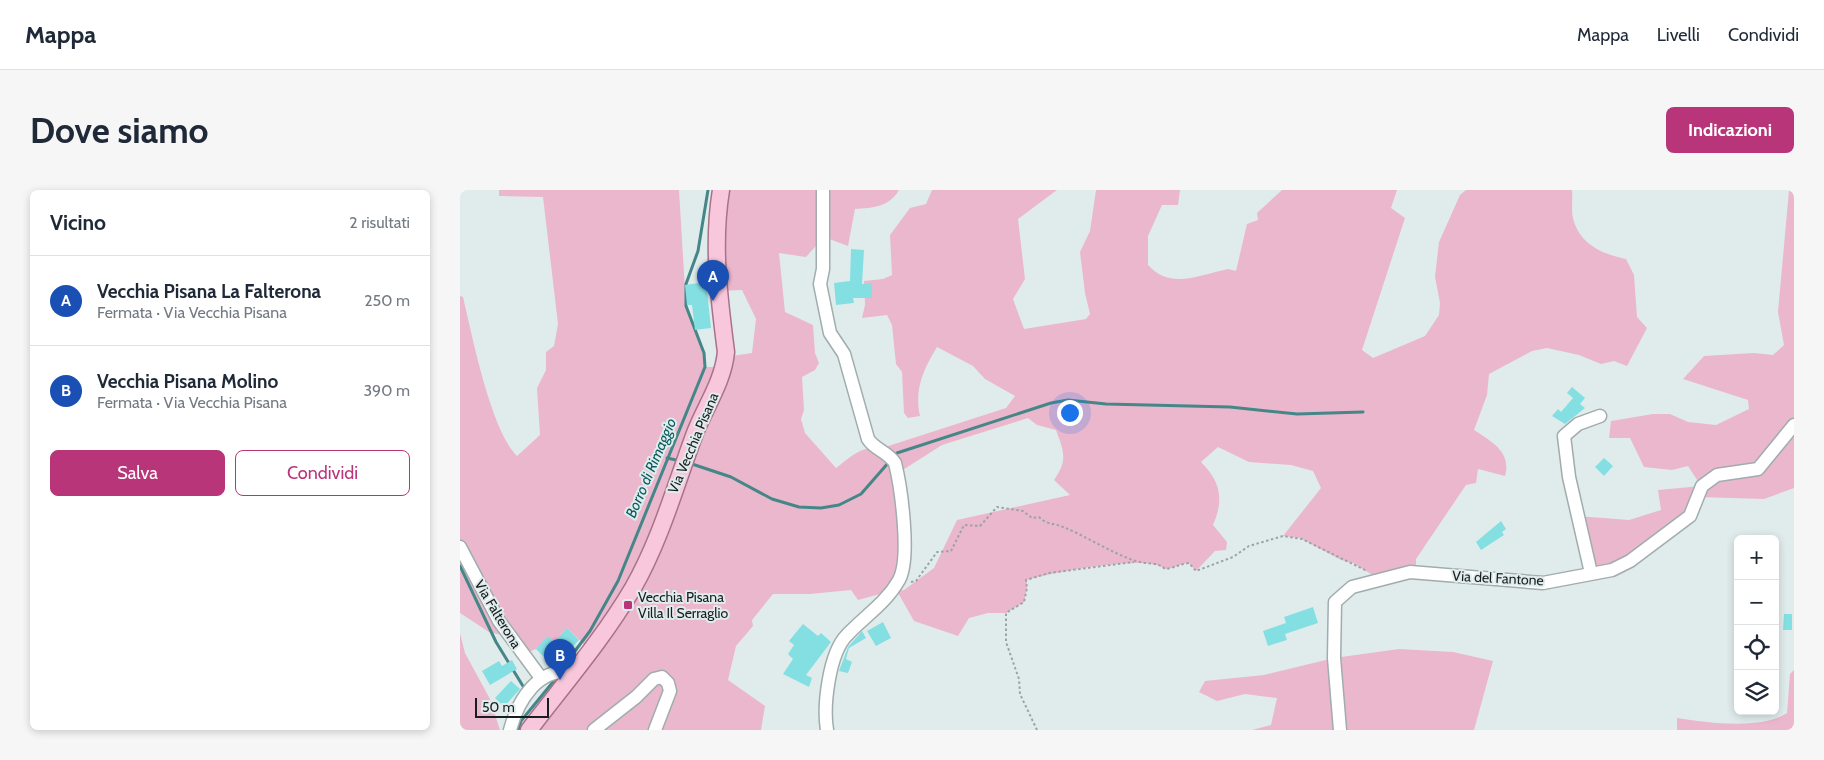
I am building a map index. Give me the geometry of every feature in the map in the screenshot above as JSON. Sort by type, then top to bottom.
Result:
[{"type":"main road","name":"Via Vecchia Pisana","points":[[529,730],[607,628],[637,581],[652,547],[698,426],[724,367],[726,352],[715,257],[715,232],[721,190]]},
{"type":"street","points":[[823,190],[823,269],[820,284],[830,333],[844,354],[868,439],[874,448],[892,458],[906,552],[900,579],[869,617],[841,642],[833,664],[826,701],[825,718],[827,730]]},
{"type":"street","points":[[1591,573],[1569,476],[1564,436],[1578,424],[1600,416]]},
{"type":"street","name":"Via del Fantone","points":[[1340,730],[1334,658],[1335,602],[1352,587],[1410,572],[1543,583],[1612,570],[1630,561],[1690,516],[1702,486],[1717,475],[1758,469],[1794,425]]},
{"type":"street","name":"Via Falterona","points":[[460,548],[499,621],[541,678]]},
{"type":"street","points":[[510,730],[515,713],[530,689],[541,678],[555,672],[573,672]]},
{"type":"street","points":[[594,730],[636,697],[654,679],[662,678],[668,683],[670,691],[655,730]]},
{"type":"path","points":[[900,579],[902,584],[916,581],[937,552],[951,551],[964,524],[980,526],[997,507],[1023,512],[1032,518],[1039,517],[1046,524],[1063,527],[1078,536],[1136,561]]},
{"type":"path","points":[[1037,730],[1020,694],[1019,679],[1006,642],[1006,613],[1024,602],[1028,588],[1026,580],[1050,573],[1136,561],[1160,564],[1165,569],[1189,563],[1196,571],[1232,557],[1257,543],[1283,536],[1302,539],[1341,560],[1353,563],[1378,580]]},
{"type":"shaded area","points":[[499,190],[679,190],[686,306],[704,353],[705,367],[724,367],[725,357],[752,353],[756,319],[742,290],[719,291],[721,190],[899,190],[895,196],[880,206],[855,209],[848,246],[824,237],[806,257],[779,253],[785,312],[813,325],[815,353],[819,363],[815,370],[802,377],[804,410],[801,419],[805,433],[836,468],[862,450],[879,449],[1006,408],[1015,396],[985,379],[973,366],[937,347],[921,380],[918,397],[920,416],[908,418],[904,413],[902,372],[896,364],[892,325],[887,315],[862,318],[865,305],[864,281],[883,279],[892,275],[890,235],[910,208],[926,204],[932,190],[1057,190],[1018,219],[1025,279],[1013,299],[1024,329],[1086,319],[1090,314],[1085,293],[1080,252],[1090,231],[1096,190],[1180,190],[1178,205],[1162,205],[1148,236],[1148,265],[1157,273],[1166,277],[1185,279],[1228,269],[1236,271],[1247,224],[1258,220],[1257,213],[1282,190],[1397,190],[1391,208],[1405,218],[1362,350],[1373,358],[1425,336],[1439,315],[1440,303],[1435,277],[1439,242],[1460,195],[1466,190],[1572,190],[1573,218],[1580,235],[1600,251],[1626,259],[1634,275],[1637,317],[1647,328],[1627,366],[1614,361],[1601,364],[1579,355],[1547,348],[1532,351],[1489,374],[1487,395],[1474,430],[1493,443],[1503,454],[1506,460],[1505,476],[1478,469],[1476,483],[1466,485],[1416,559],[1416,573],[1374,576],[1353,563],[1341,560],[1300,538],[1283,536],[1321,488],[1313,471],[1291,465],[1249,462],[1218,447],[1201,462],[1213,477],[1219,492],[1219,507],[1213,525],[1227,542],[1226,550],[1215,551],[1196,571],[1189,563],[1165,569],[1155,565],[1140,563],[1076,569],[1027,580],[1024,602],[1006,613],[988,613],[969,618],[958,636],[914,621],[897,591],[904,590],[934,568],[957,520],[1070,495],[1054,480],[1063,461],[1063,450],[1056,430],[1037,425],[1028,418],[942,445],[898,473],[906,552],[891,591],[858,600],[851,590],[810,594],[773,594],[752,620],[753,626],[736,646],[728,680],[765,706],[761,730],[540,730],[573,672],[590,650],[567,628],[554,642],[548,637],[536,649],[523,654],[510,637],[489,632],[460,613],[460,296],[463,297],[477,357],[491,405],[508,444],[517,456],[540,435],[537,388],[546,370],[546,352],[554,346],[558,324],[543,197],[499,196]]},
{"type":"shaded area","points":[[1789,190],[1794,190],[1794,488],[1764,499],[1698,497],[1690,516],[1630,561],[1591,573],[1577,516],[1629,520],[1661,510],[1658,490],[1701,486],[1688,466],[1672,470],[1644,467],[1630,438],[1609,438],[1611,421],[1653,414],[1670,414],[1688,422],[1716,425],[1749,409],[1748,400],[1683,379],[1704,356],[1754,353],[1773,355],[1784,345],[1778,312]]},
{"type":"shaded area","points":[[460,633],[465,653],[490,699],[500,730],[460,730]]},
{"type":"shaded area","points":[[1399,649],[1453,652],[1493,661],[1474,730],[1252,730],[1271,725],[1277,698],[1245,694],[1217,701],[1199,692],[1205,681],[1264,675],[1334,658]]},
{"type":"shaded area","points":[[1794,670],[1794,730],[1677,730],[1677,718],[1735,724],[1764,722],[1787,713],[1790,674]]},
{"type":"building","points":[[851,249],[864,250],[862,284],[872,283],[872,298],[853,298],[854,303],[836,305],[834,283],[850,281]]},
{"type":"building","points":[[706,282],[711,328],[695,330],[692,305],[687,305],[685,285]]},
{"type":"building","points":[[1572,387],[1585,398],[1580,404],[1585,408],[1565,424],[1552,416],[1558,409],[1561,412],[1573,398],[1567,393]]},
{"type":"building","points":[[1604,458],[1613,466],[1604,476],[1595,467]]},
{"type":"building","points":[[1501,521],[1506,529],[1502,532],[1504,535],[1481,550],[1476,542]]},
{"type":"building","points":[[1313,607],[1318,623],[1285,634],[1287,640],[1268,646],[1263,631],[1286,623],[1284,617]]},
{"type":"building","points":[[1784,614],[1792,614],[1792,630],[1783,630]]},
{"type":"building","points":[[883,622],[891,638],[876,646],[867,631]]},
{"type":"building","points":[[803,624],[818,636],[821,633],[831,642],[806,675],[812,678],[809,687],[783,674],[793,659],[788,654],[794,645],[789,641]]},
{"type":"building","points":[[567,628],[579,640],[565,655],[560,649],[548,661],[536,649],[548,636],[554,642]]},
{"type":"building","points":[[862,631],[866,638],[849,648],[846,659],[852,662],[848,673],[839,671],[848,647]]},
{"type":"building","points":[[512,660],[517,669],[490,685],[482,671],[499,661],[502,666]]},
{"type":"building","points":[[511,681],[520,689],[504,707],[495,698]]},
{"type":"waterway","name":"Borro di Rimaggio","points":[[563,667],[590,631],[618,581],[705,367],[704,353],[686,306],[686,284],[698,251],[708,190]]},
{"type":"waterway","points":[[893,457],[897,453],[1051,403],[1068,400],[1106,404],[1230,407],[1297,414],[1363,412]]},
{"type":"waterway","points":[[667,458],[681,461]]},
{"type":"waterway","points":[[689,463],[731,477],[772,499],[799,507],[821,508],[839,505],[861,494],[889,462]]},
{"type":"waterway","points":[[460,566],[496,642],[526,691]]},
{"type":"waterway","name":"Borro di Rimaggio","points":[[518,730],[521,721],[557,677]]},
{"type":"place","name":"Vecchia Pisana La Falterona","points":[[713,301]]},
{"type":"place","name":"Vecchia Pisana Villa Il Serraglio","points":[[628,605]]},
{"type":"place","name":"Vecchia Pisana Molino","points":[[560,680]]}]
